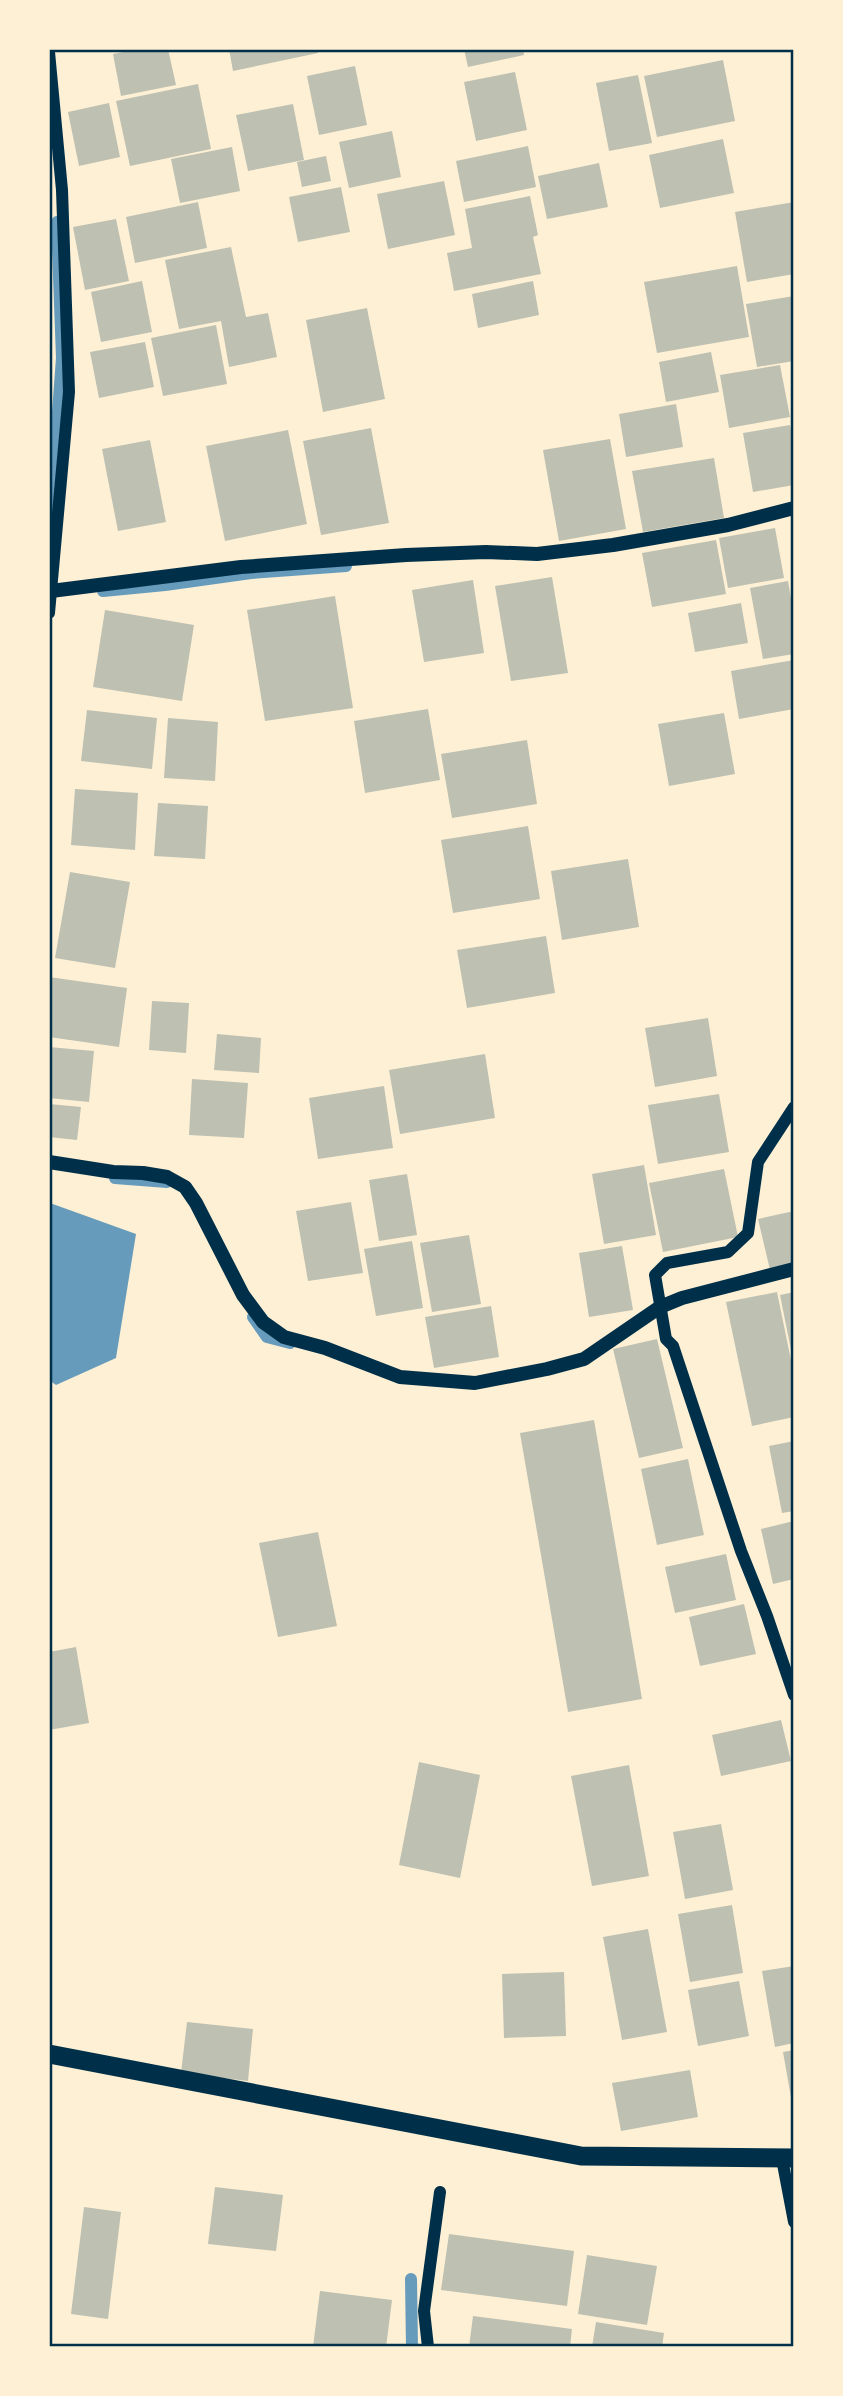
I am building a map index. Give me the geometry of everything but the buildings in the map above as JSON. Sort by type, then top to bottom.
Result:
[{"type":"highway","points":[[49,2054],[581,2156],[788,2159]]},
{"type":"main road","points":[[51,591],[241,567],[406,555],[486,552],[537,554],[613,545],[728,525],[794,508]]},
{"type":"main road","points":[[49,1163],[167,1177],[185,1187],[196,1203],[243,1295],[262,1322],[284,1337],[325,1348],[400,1377],[475,1383],[584,1359],[660,1307],[704,1291],[794,1269]]},
{"type":"street","points":[[49,52],[62,190],[69,392],[49,613]]},
{"type":"street","points":[[794,1107],[758,1162],[748,1233],[728,1252],[667,1263],[655,1275],[666,1339],[673,1346],[741,1551],[794,1695]]},
{"type":"street","points":[[788,2159],[794,2222]]},
{"type":"street","points":[[428,2347],[424,2311],[440,2192]]},
{"type":"water","points":[[50,1203],[136,1234],[116,1358],[56,1385],[49,1380]]},
{"type":"waterway","points":[[49,533],[62,358],[57,222]]},
{"type":"waterway","points":[[103,591],[251,573],[346,566]]},
{"type":"waterway","points":[[115,1178],[167,1182]]},
{"type":"waterway","points":[[253,1317],[267,1337],[290,1343]]},
{"type":"waterway","points":[[411,2279],[412,2347]]}]
